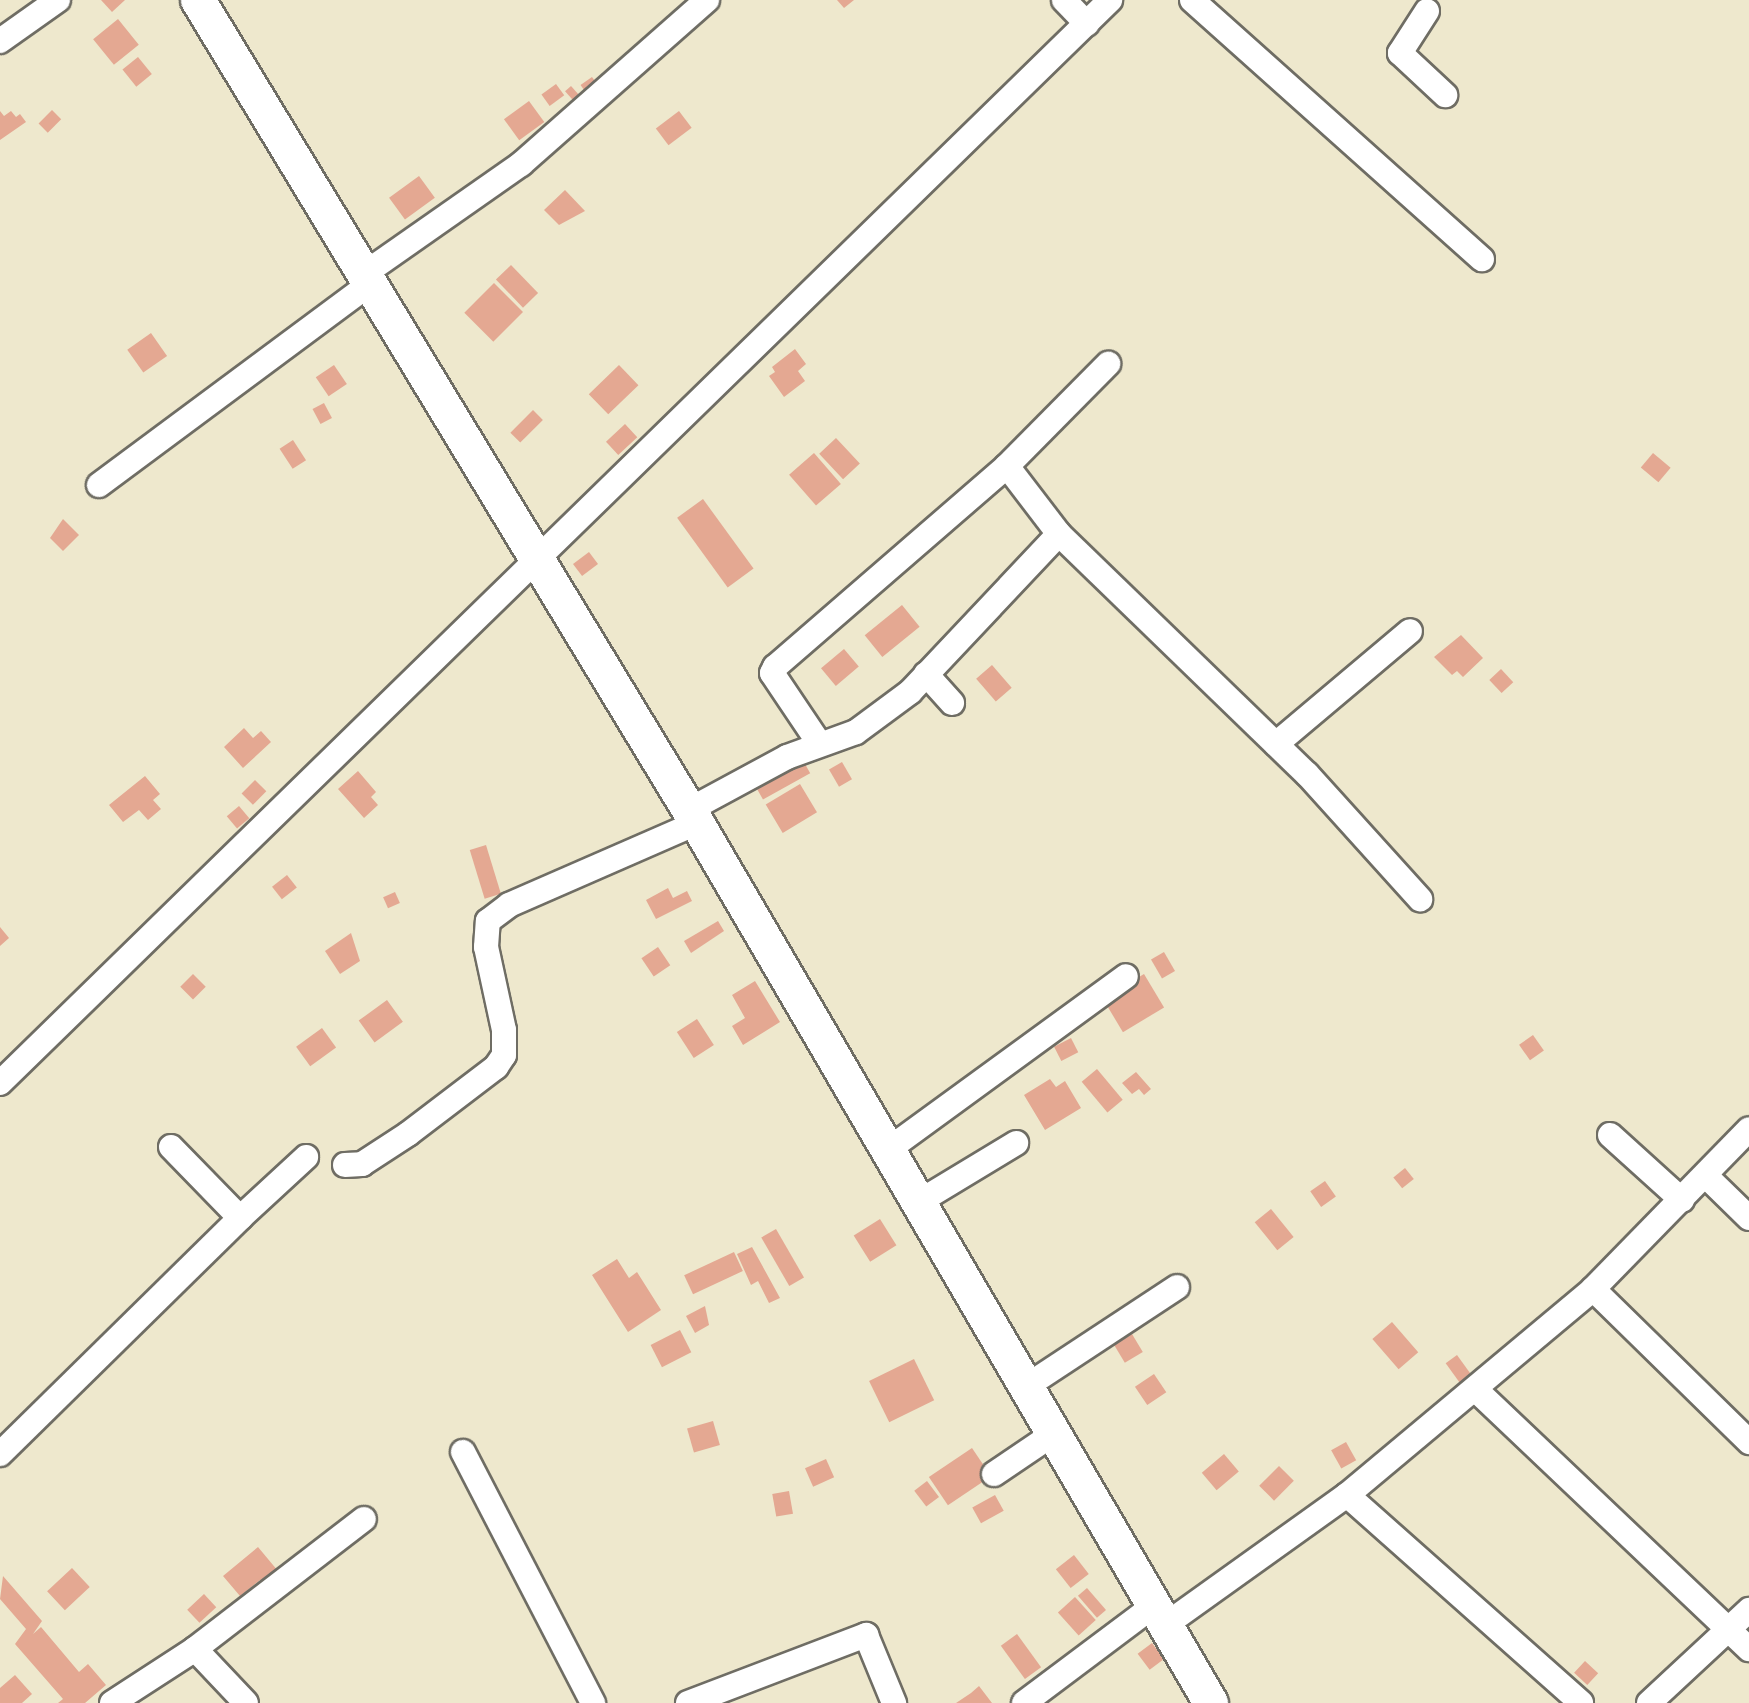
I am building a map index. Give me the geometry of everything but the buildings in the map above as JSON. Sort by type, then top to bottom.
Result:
[{"type":"street","points":[[0,41],[58,0]]},
{"type":"street","points":[[198,0],[693,816],[889,1149],[917,1203],[1030,1384],[1211,1703]]},
{"type":"street","points":[[99,485],[521,164],[707,0]]},
{"type":"street","points":[[1064,0],[1087,24]]},
{"type":"street","points":[[0,1083],[539,561],[1110,0]]},
{"type":"street","points":[[1192,0],[1482,259]]},
{"type":"street","points":[[1430,4],[1400,53],[1445,95]]},
{"type":"street","points":[[819,743],[772,673],[775,667],[1007,466],[1108,364]]},
{"type":"street","points":[[1007,466],[1059,534],[1276,744],[1389,859],[1420,899]]},
{"type":"street","points":[[345,1165],[362,1164],[408,1134],[496,1067],[504,1055],[504,1030],[486,947],[488,921],[509,905],[693,816],[819,743],[856,732],[926,674],[1059,534]]},
{"type":"street","points":[[1276,744],[1410,631]]},
{"type":"street","points":[[926,674],[952,703]]},
{"type":"street","points":[[889,1149],[1126,976]]},
{"type":"street","points":[[1024,1703],[1347,1495],[1593,1289],[1749,1129]]},
{"type":"street","points":[[1610,1135],[1682,1200]]},
{"type":"street","points":[[917,1203],[1016,1143]]},
{"type":"street","points":[[171,1147],[240,1218]]},
{"type":"street","points":[[3,1443],[306,1157]]},
{"type":"street","points":[[1706,1176],[1749,1218]]},
{"type":"street","points":[[1030,1384],[1177,1287]]},
{"type":"street","points":[[1593,1289],[1749,1442]]},
{"type":"street","points":[[1475,1389],[1749,1649]]},
{"type":"street","points":[[994,1474],[1056,1432]]},
{"type":"street","points":[[463,1452],[593,1703]]},
{"type":"street","points":[[1347,1495],[1581,1703]]},
{"type":"street","points":[[112,1703],[195,1649],[364,1519]]},
{"type":"street","points":[[1649,1703],[1749,1610]]},
{"type":"street","points":[[688,1703],[866,1635],[894,1703]]},
{"type":"street","points":[[195,1649],[246,1703]]}]
